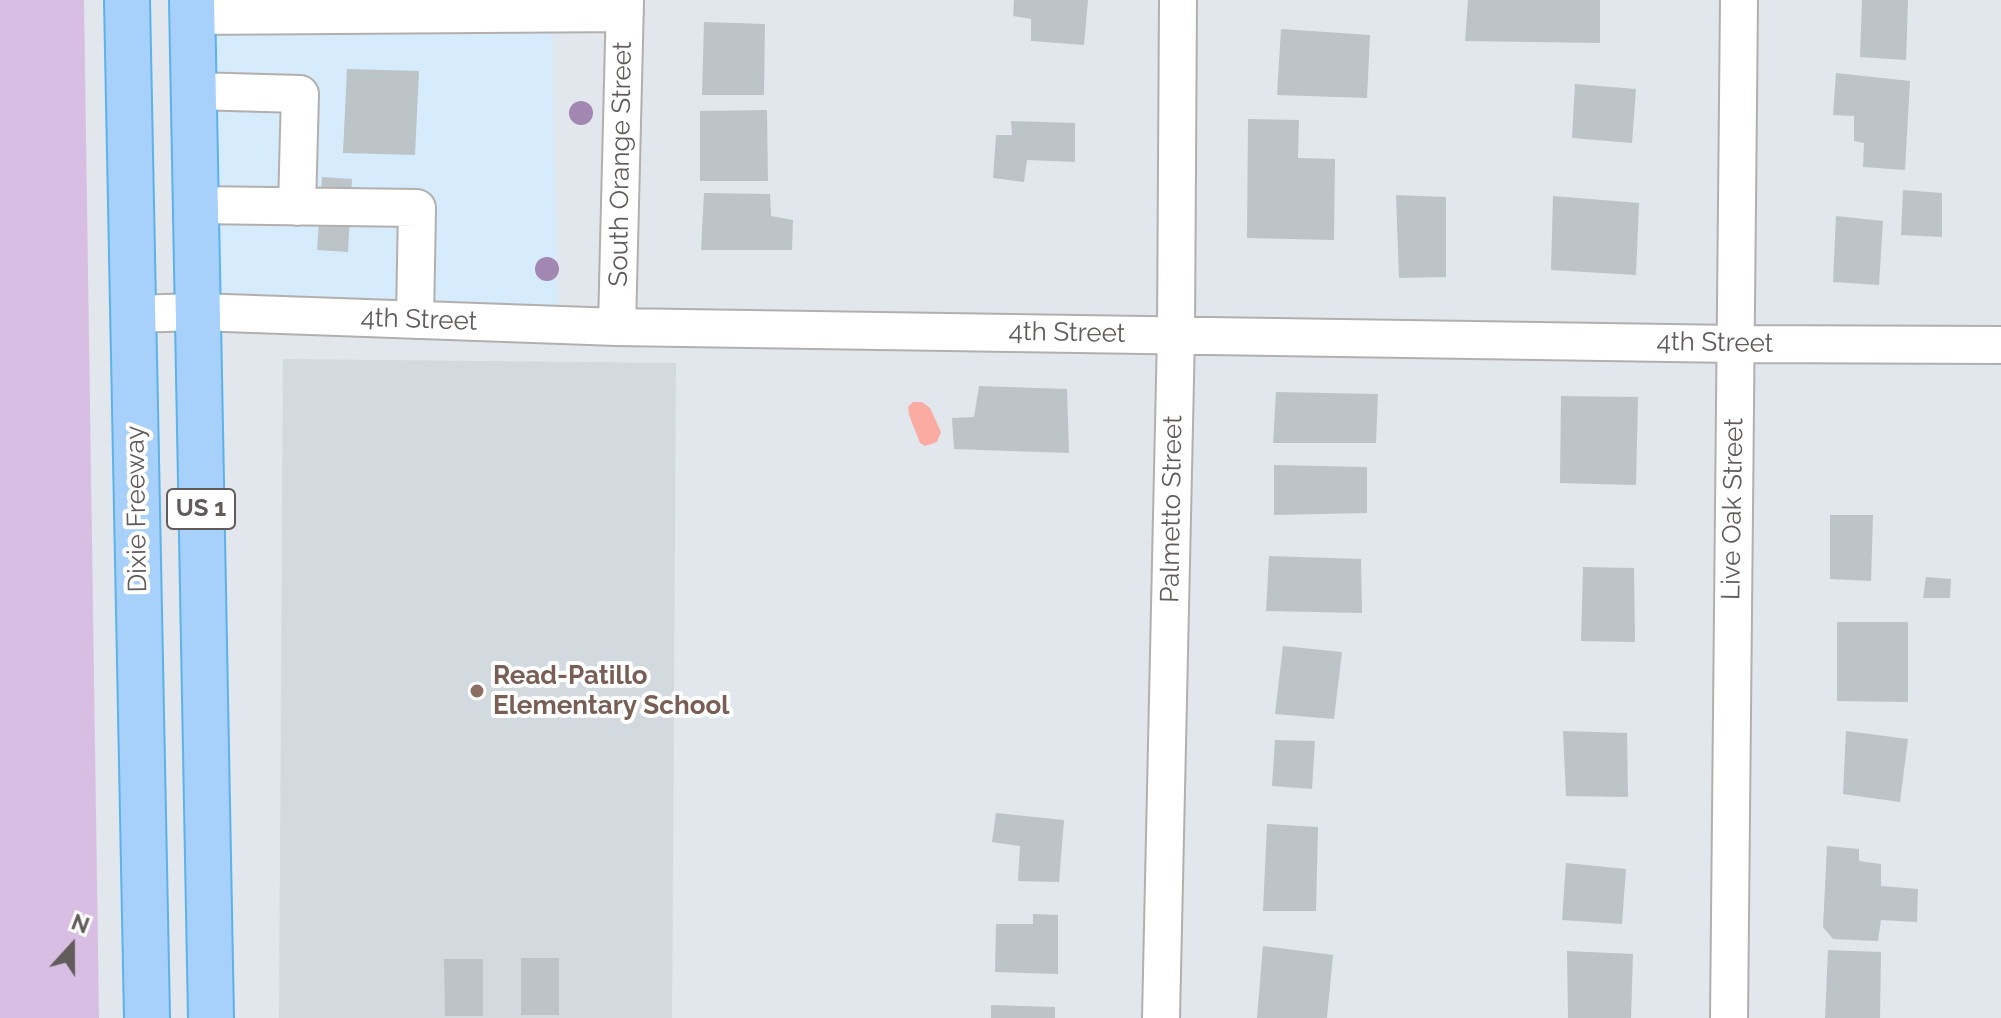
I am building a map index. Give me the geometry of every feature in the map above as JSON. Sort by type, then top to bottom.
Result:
[{"type":"main road","name":"Dixie Freeway","points":[[127,0],[147,1018]]},
{"type":"main road","name":"US 1","points":[[192,8],[211,1018]]},
{"type":"street","name":"Palmetto Street","points":[[1161,1018],[1176,334],[1178,0]]},
{"type":"street","name":"Live Oak Street","points":[[1729,1018],[1739,0]]},
{"type":"street","points":[[192,8],[625,6]]},
{"type":"street","name":"South Orange Street","points":[[617,327],[625,6]]},
{"type":"street","points":[[194,91],[300,94],[297,207]]},
{"type":"street","points":[[196,205],[417,208],[415,320]]},
{"type":"street","name":"4th Street","points":[[133,314],[198,312],[617,327],[1735,344],[2001,345]]},
{"type":"shaded area","points":[[0,0],[84,0],[99,1018],[0,1018]]},
{"type":"shaded area","points":[[214,0],[552,24],[558,306],[220,294]]},
{"type":"shaded area","name":"Read-Patillo Elementary School","points":[[283,359],[676,363],[672,1018],[279,1018]]},
{"type":"shaded area","points":[[913,402],[922,402],[930,408],[941,432],[937,442],[925,446],[920,443],[909,415],[908,407]]},
{"type":"building","points":[[1014,0],[1088,0],[1084,45],[1031,41],[1031,19],[1013,16]]},
{"type":"building","points":[[1468,0],[1600,0],[1600,43],[1465,41]]},
{"type":"building","points":[[1862,0],[1908,0],[1906,60],[1860,57]]},
{"type":"building","points":[[704,22],[765,24],[764,95],[702,95]]},
{"type":"building","points":[[1281,29],[1370,35],[1367,98],[1277,95]]},
{"type":"building","points":[[347,69],[419,71],[415,155],[343,153]]},
{"type":"building","points":[[1836,73],[1910,81],[1905,170],[1863,167],[1864,143],[1854,141],[1854,116],[1833,115]]},
{"type":"building","points":[[1575,84],[1636,89],[1632,143],[1572,138]]},
{"type":"building","points":[[767,110],[768,181],[700,181],[700,111]]},
{"type":"building","points":[[1248,119],[1299,120],[1298,158],[1335,159],[1334,240],[1247,238]]},
{"type":"building","points":[[1011,121],[1075,123],[1075,162],[1027,160],[1024,182],[993,178],[996,135],[1012,135]]},
{"type":"building","points":[[322,177],[352,179],[348,252],[317,250]]},
{"type":"building","points":[[1903,190],[1942,193],[1942,237],[1901,235]]},
{"type":"building","points":[[704,193],[770,194],[771,216],[793,220],[792,250],[701,250]]},
{"type":"building","points":[[1396,195],[1446,197],[1446,277],[1399,278]]},
{"type":"building","points":[[1553,196],[1639,203],[1636,275],[1551,270]]},
{"type":"building","points":[[1836,216],[1883,221],[1879,285],[1833,282]]},
{"type":"building","points":[[979,386],[1067,389],[1069,453],[954,449],[952,418],[974,417]]},
{"type":"building","points":[[1276,392],[1378,394],[1376,443],[1273,443]]},
{"type":"building","points":[[1561,396],[1638,397],[1636,485],[1560,483]]},
{"type":"building","points":[[1274,465],[1367,467],[1367,513],[1274,515]]},
{"type":"building","points":[[1830,515],[1873,515],[1871,581],[1830,579]]},
{"type":"building","points":[[1269,556],[1361,559],[1362,613],[1266,611]]},
{"type":"building","points":[[1583,567],[1634,568],[1635,642],[1581,641]]},
{"type":"building","points":[[1926,577],[1951,579],[1950,598],[1923,598]]},
{"type":"building","points":[[1837,622],[1908,622],[1908,702],[1837,701]]},
{"type":"building","points":[[1283,646],[1342,652],[1334,719],[1275,714]]},
{"type":"building","points":[[1563,731],[1627,733],[1628,797],[1566,796]]},
{"type":"building","points":[[1846,731],[1908,739],[1900,802],[1843,794]]},
{"type":"building","points":[[1275,740],[1315,741],[1312,789],[1272,786]]},
{"type":"building","points":[[996,813],[1064,820],[1059,882],[1018,881],[1020,846],[992,842]]},
{"type":"building","points":[[1267,824],[1318,827],[1316,911],[1263,911]]},
{"type":"building","points":[[1827,846],[1859,849],[1859,861],[1881,864],[1881,886],[1918,889],[1917,922],[1881,920],[1878,941],[1833,939],[1823,927]]},
{"type":"building","points":[[1566,863],[1626,869],[1622,924],[1562,920]]},
{"type":"building","points":[[1033,914],[1058,915],[1058,974],[995,972],[996,924],[1033,924]]},
{"type":"building","points":[[1263,946],[1333,955],[1327,1018],[1257,1018]]},
{"type":"building","points":[[1828,950],[1881,952],[1880,1018],[1825,1018]]},
{"type":"building","points":[[1567,951],[1633,954],[1631,1018],[1568,1018]]},
{"type":"building","points":[[521,958],[559,958],[559,1015],[521,1015]]},
{"type":"building","points":[[444,959],[483,959],[483,1016],[445,1016]]},
{"type":"building","points":[[991,1005],[1055,1007],[1055,1018],[991,1018]]},
{"type":"place","name":"Read-Patillo Elementary School","points":[[477,691]]}]
